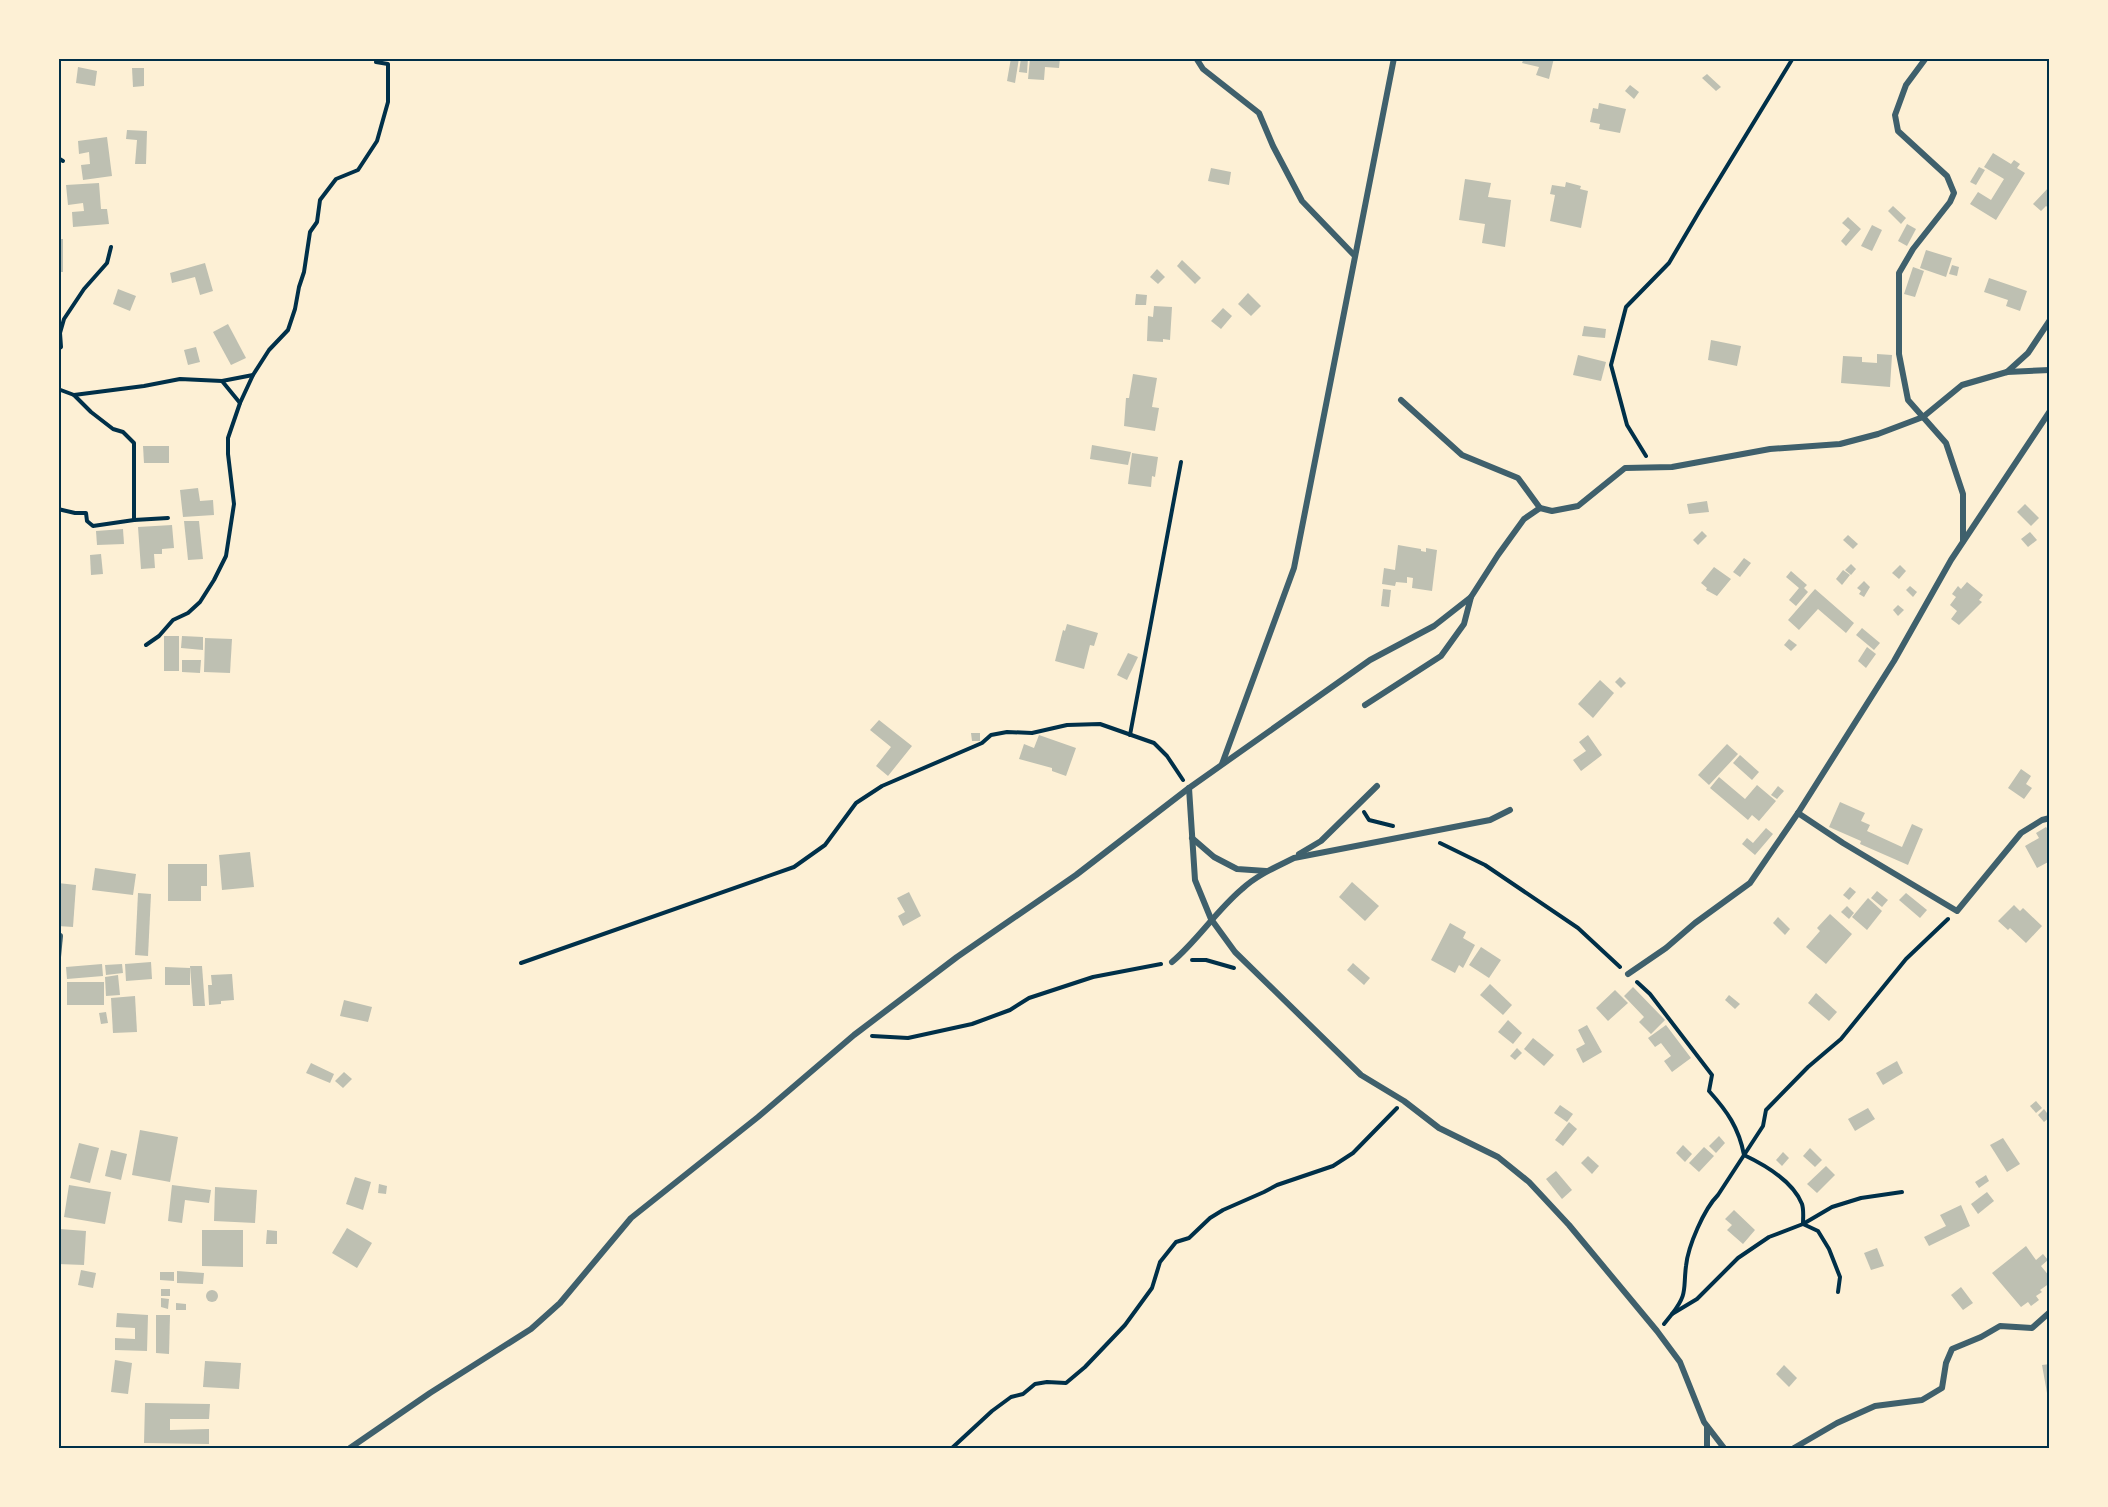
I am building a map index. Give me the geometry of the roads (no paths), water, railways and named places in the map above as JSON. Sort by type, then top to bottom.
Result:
[{"type":"street","points":[[1196,58],[1203,69],[1259,113],[1273,146],[1302,201],[1354,255]]},
{"type":"street","points":[[1221,766],[1294,568],[1394,58]]},
{"type":"street","points":[[1926,58],[1906,85],[1895,115],[1898,132],[1947,176],[1954,193],[1950,202],[1913,249],[1899,273],[1900,364],[1908,400],[1946,443],[1963,494],[1963,542]]},
{"type":"street","points":[[2007,372],[2028,353],[2049,320]]},
{"type":"street","points":[[1401,400],[1462,455],[1518,478],[1540,508],[1552,511],[1578,506],[1625,468],[1690,464],[1770,449],[1840,444],[1878,434],[1923,417],[1962,385],[2007,372],[2049,370]]},
{"type":"street","points":[[1628,974],[1666,948],[1695,923],[1750,883],[1798,813],[1894,661],[1963,542],[2049,411]]},
{"type":"street","points":[[1365,705],[1441,656],[1464,624],[1471,597],[1498,555],[1524,519],[1540,508]]},
{"type":"street","points":[[350,1449],[430,1393],[531,1329],[560,1303],[631,1218],[758,1117],[854,1035],[957,957],[1076,875],[1189,788],[1370,660],[1434,626],[1471,597]]},
{"type":"street","points":[[1172,962],[1190,946],[1211,919],[1243,888],[1267,871],[1321,841],[1377,786]]},
{"type":"street","points":[[1189,788],[1195,880],[1211,919],[1235,952],[1361,1075],[1404,1101],[1439,1128],[1498,1157],[1529,1182],[1569,1225],[1680,1362],[1707,1427],[1724,1449]]},
{"type":"street","points":[[1294,858],[1490,820],[1510,810]]},
{"type":"street","points":[[1798,813],[1843,843],[1957,911],[2021,833],[2049,818]]},
{"type":"street","points":[[1192,838],[1214,857],[1237,869],[1267,871]]},
{"type":"street","points":[[58,957],[60,936]]},
{"type":"street","points":[[58,1057],[58,1073]]},
{"type":"street","points":[[1794,1449],[1836,1423],[1875,1406],[1922,1400],[1942,1388],[1946,1363],[1952,1348],[1981,1337],[2000,1326],[2032,1328],[2049,1312]]},
{"type":"street","points":[[1707,1427],[1707,1449]]}]
